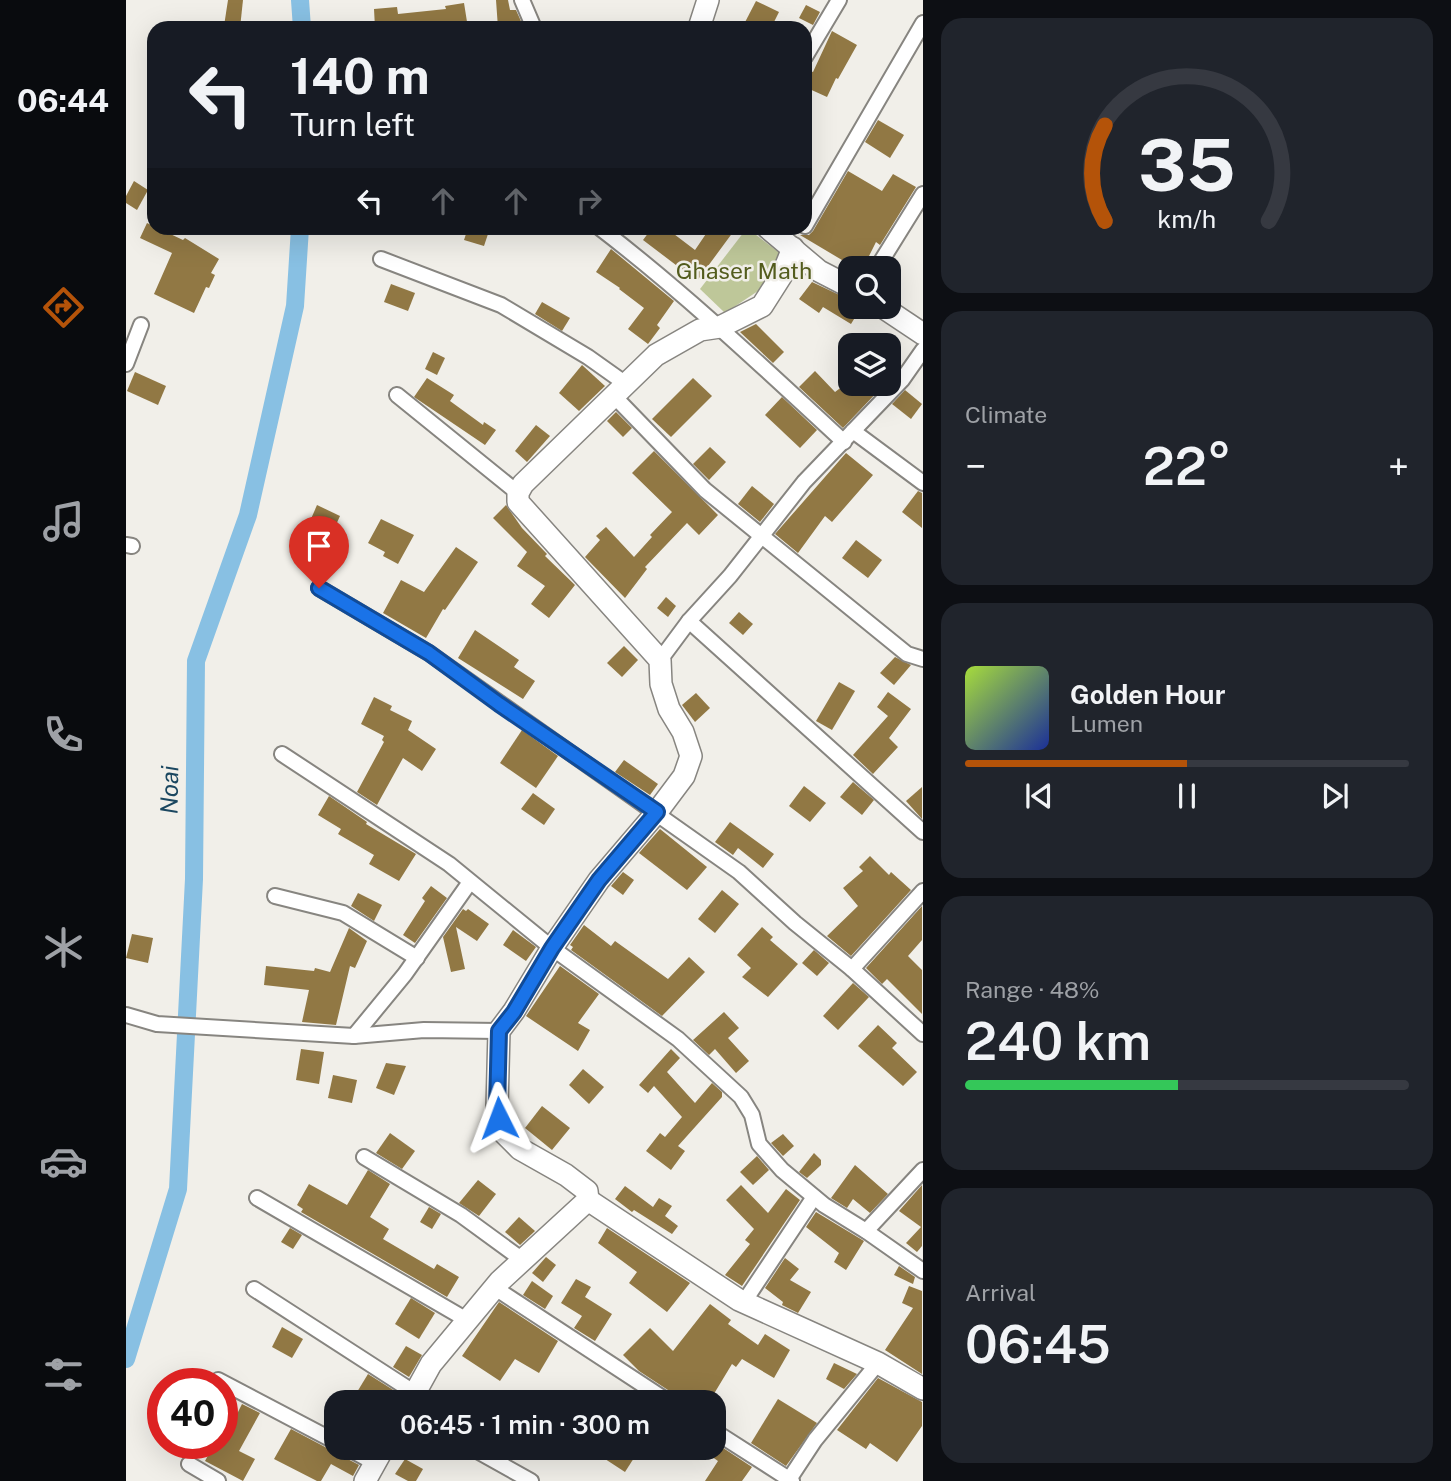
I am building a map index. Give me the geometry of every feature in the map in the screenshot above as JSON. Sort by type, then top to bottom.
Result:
[{"type":"street","points":[[522,0],[531,21]]},
{"type":"street","points":[[701,21],[708,0]]},
{"type":"street","points":[[812,45],[839,0]]},
{"type":"street","points":[[812,215],[922,23]]},
{"type":"street","points":[[884,256],[922,194]]},
{"type":"street","points":[[609,235],[649,266],[848,437],[922,484]]},
{"type":"street","points":[[777,235],[820,271],[838,281]]},
{"type":"street","points":[[660,660],[519,502],[518,493],[523,484],[656,355],[701,330],[720,327],[762,306],[783,273],[800,235]]},
{"type":"street","points":[[381,259],[501,305],[589,357],[705,490],[907,654],[922,659]]},
{"type":"street","points":[[900,319],[922,334]]},
{"type":"street","points":[[126,364],[141,325]]},
{"type":"street","points":[[588,1200],[587,1191],[566,1175],[520,1149],[502,1131],[497,1107],[499,1031],[599,880],[684,776],[691,755],[683,732],[669,709],[661,684],[660,660],[804,482],[902,380],[922,350]]},
{"type":"street","points":[[397,395],[518,493]]},
{"type":"street","points":[[319,588],[429,653],[739,872],[795,923],[852,969],[922,1034]]},
{"type":"street","points":[[689,621],[922,832]]},
{"type":"street","points":[[282,754],[449,863],[552,948],[678,1039],[741,1097],[751,1115],[760,1144],[782,1171],[814,1197],[922,1271]]},
{"type":"street","points":[[354,1036],[417,958],[470,882]]},
{"type":"street","points":[[852,969],[922,891]]},
{"type":"street","points":[[275,896],[344,913],[417,958]]},
{"type":"street","points":[[126,1015],[157,1024],[354,1036],[424,1030],[499,1031]]},
{"type":"street","points":[[364,1157],[461,1215],[524,1261]]},
{"type":"street","points":[[866,1231],[922,1170]]},
{"type":"street","points":[[744,1302],[814,1197]]},
{"type":"street","points":[[257,1198],[467,1320]]},
{"type":"street","points":[[416,1390],[431,1364],[495,1288],[588,1200]]},
{"type":"street","points":[[588,1200],[744,1302],[878,1363],[922,1389]]},
{"type":"street","points":[[495,1288],[651,1390]]},
{"type":"street","points":[[254,1289],[400,1390]]},
{"type":"street","points":[[726,1439],[790,1480],[815,1440],[878,1363]]},
{"type":"street","points":[[238,1391],[324,1436]]},
{"type":"street","points":[[493,1460],[531,1481]]},
{"type":"street","points":[[189,1464],[218,1481]]},
{"type":"green space","name":"Ghaser Math","points":[[742,235],[756,235],[781,254],[764,287],[725,313],[700,289]]},
{"type":"building","points":[[228,0],[243,0],[241,21],[225,21]]},
{"type":"building","points":[[496,0],[508,0],[510,10],[516,10],[521,21],[498,21]]},
{"type":"building","points":[[756,1],[779,12],[774,21],[746,21]]},
{"type":"building","points":[[464,3],[467,21],[375,21],[374,9],[397,7],[398,14],[446,9],[445,6]]},
{"type":"building","points":[[806,5],[820,12],[813,25],[812,21],[799,18]]},
{"type":"building","points":[[832,31],[857,45],[827,97],[812,90],[813,72]]},
{"type":"building","points":[[878,120],[904,135],[890,158],[865,142]]},
{"type":"building","points":[[848,171],[882,191],[893,174],[916,187],[880,245],[876,242],[869,256],[838,258],[800,235],[812,235]]},
{"type":"building","points":[[134,181],[147,189],[137,210],[126,203],[126,196]]},
{"type":"building","points":[[147,223],[147,235],[172,235],[183,240],[185,238],[219,259],[211,273],[215,275],[209,288],[206,287],[194,313],[154,294],[172,253],[140,238]]},
{"type":"building","points":[[466,235],[488,235],[484,246],[464,240]]},
{"type":"building","points":[[647,235],[675,235],[695,250],[705,235],[731,235],[697,281],[643,240]]},
{"type":"building","points":[[611,249],[674,301],[657,325],[660,328],[648,344],[628,329],[644,308],[596,272]]},
{"type":"building","points":[[812,282],[838,294],[838,316],[823,307],[819,313],[799,299]]},
{"type":"building","points":[[391,284],[415,293],[408,311],[384,302]]},
{"type":"building","points":[[542,302],[570,318],[562,331],[535,314]]},
{"type":"building","points":[[756,324],[784,352],[773,363],[740,332]]},
{"type":"building","points":[[433,352],[445,358],[437,375],[425,369]]},
{"type":"building","points":[[582,365],[605,386],[579,411],[559,393]]},
{"type":"building","points":[[815,371],[835,392],[838,390],[838,396],[873,396],[843,428],[799,387]]},
{"type":"building","points":[[135,372],[166,386],[158,405],[127,391]]},
{"type":"building","points":[[427,378],[454,395],[450,401],[483,425],[484,422],[496,430],[485,445],[414,397]]},
{"type":"building","points":[[693,378],[712,396],[671,437],[652,419]]},
{"type":"building","points":[[905,390],[922,404],[911,419],[892,404]]},
{"type":"building","points":[[782,397],[817,430],[800,448],[765,415]]},
{"type":"building","points":[[616,412],[632,428],[623,437],[607,421]]},
{"type":"building","points":[[536,425],[550,436],[527,462],[515,451]]},
{"type":"building","points":[[710,447],[726,462],[709,480],[693,464]]},
{"type":"building","points":[[654,451],[718,515],[699,535],[687,523],[645,567],[647,569],[625,598],[585,557],[600,540],[596,536],[606,527],[634,557],[672,512],[632,473]]},
{"type":"building","points":[[846,453],[873,475],[832,522],[825,516],[798,553],[775,534]]},
{"type":"building","points":[[752,486],[774,504],[760,522],[738,504]]},
{"type":"building","points":[[918,491],[922,493],[922,528],[902,512]]},
{"type":"building","points":[[317,505],[340,516],[334,529],[311,519]]},
{"type":"building","points":[[506,505],[522,528],[547,554],[545,556],[575,585],[549,618],[531,604],[545,586],[517,566],[527,552],[493,518]]},
{"type":"building","points":[[381,519],[414,535],[398,564],[383,556],[385,552],[368,543]]},
{"type":"building","points":[[856,540],[882,560],[868,578],[842,558]]},
{"type":"building","points":[[456,547],[478,562],[445,610],[443,609],[426,638],[383,613],[401,580],[424,592]]},
{"type":"building","points":[[666,597],[676,606],[668,617],[657,608]]},
{"type":"building","points":[[739,612],[753,624],[743,635],[729,623]]},
{"type":"building","points":[[475,630],[519,660],[514,667],[535,681],[523,699],[458,658]]},
{"type":"building","points":[[624,646],[638,660],[622,677],[607,663]]},
{"type":"building","points":[[895,657],[911,665],[894,685],[880,673]]},
{"type":"building","points":[[839,682],[855,691],[832,730],[816,721]]},
{"type":"building","points":[[888,692],[911,709],[889,738],[898,747],[873,774],[853,755],[888,716],[877,707]]},
{"type":"building","points":[[696,693],[710,708],[695,722],[682,705]]},
{"type":"building","points":[[374,697],[392,706],[390,710],[412,721],[408,730],[436,749],[422,771],[403,758],[377,805],[357,792],[384,742],[384,736],[361,724]]},
{"type":"building","points":[[522,730],[558,756],[536,788],[500,763]]},
{"type":"building","points":[[624,760],[658,784],[650,795],[615,772]]},
{"type":"building","points":[[853,782],[874,800],[862,815],[840,797]]},
{"type":"building","points":[[804,786],[826,803],[810,822],[789,806]]},
{"type":"building","points":[[922,787],[922,819],[906,801]]},
{"type":"building","points":[[533,793],[555,809],[544,825],[521,809]]},
{"type":"building","points":[[329,796],[367,822],[366,824],[416,854],[399,881],[369,864],[374,855],[338,834],[341,829],[318,815]]},
{"type":"building","points":[[730,822],[774,854],[763,868],[738,848],[733,855],[715,842]]},
{"type":"building","points":[[660,829],[707,867],[687,890],[639,853]]},
{"type":"building","points":[[870,856],[889,875],[891,872],[911,890],[851,956],[827,936],[858,906],[843,888],[863,871],[859,867]]},
{"type":"building","points":[[623,872],[634,880],[623,895],[611,886]]},
{"type":"building","points":[[431,886],[447,898],[415,943],[403,935],[425,901],[422,898]]},
{"type":"building","points":[[722,890],[739,904],[715,933],[698,919]]},
{"type":"building","points":[[358,893],[382,905],[374,921],[351,906]]},
{"type":"building","points":[[922,906],[922,940],[908,956],[922,970],[922,1014],[887,979],[882,984],[866,968]]},
{"type":"building","points":[[463,909],[468,909],[489,924],[477,941],[456,927],[465,969],[451,972],[443,937]]},
{"type":"building","points":[[584,925],[611,946],[615,941],[668,979],[689,957],[705,972],[662,1016],[571,950],[573,947],[570,945]]},
{"type":"building","points":[[762,927],[773,937],[770,940],[798,964],[768,997],[742,977],[751,968],[737,955]]},
{"type":"building","points":[[349,928],[367,941],[355,968],[350,966],[336,1025],[302,1022],[309,990],[264,985],[266,966],[314,971],[315,968],[330,972]]},
{"type":"building","points":[[513,930],[536,947],[526,961],[503,945]]},
{"type":"building","points":[[132,934],[153,938],[148,963],[126,958]]},
{"type":"building","points":[[814,950],[829,963],[817,976],[802,963]]},
{"type":"building","points":[[560,966],[599,994],[578,1023],[590,1030],[578,1051],[526,1016]]},
{"type":"building","points":[[853,983],[869,997],[838,1030],[823,1016]]},
{"type":"building","points":[[724,1012],[739,1028],[728,1038],[749,1061],[736,1073],[715,1049],[709,1055],[693,1040]]},
{"type":"building","points":[[878,1025],[897,1043],[892,1048],[917,1072],[903,1086],[858,1046]]},
{"type":"building","points":[[301,1049],[324,1052],[319,1084],[296,1080]]},
{"type":"building","points":[[671,1049],[680,1058],[667,1072],[695,1103],[712,1083],[722,1092],[722,1097],[678,1146],[685,1151],[671,1170],[646,1151],[660,1133],[665,1137],[682,1117],[654,1086],[648,1093],[639,1085]]},
{"type":"building","points":[[386,1063],[406,1066],[394,1095],[376,1088]]},
{"type":"building","points":[[583,1069],[604,1087],[589,1104],[569,1085]]},
{"type":"building","points":[[333,1075],[357,1080],[352,1103],[328,1098]]},
{"type":"building","points":[[542,1106],[570,1128],[552,1150],[525,1128]]},
{"type":"building","points":[[390,1133],[415,1151],[402,1169],[376,1153]]},
{"type":"building","points":[[783,1134],[794,1146],[783,1156],[771,1143]]},
{"type":"building","points":[[814,1153],[821,1160],[821,1165],[807,1178],[799,1172]]},
{"type":"building","points":[[757,1156],[769,1170],[753,1185],[740,1172]]},
{"type":"building","points":[[855,1165],[888,1194],[870,1213],[853,1199],[847,1208],[831,1198]]},
{"type":"building","points":[[368,1170],[390,1184],[370,1217],[389,1229],[383,1239],[434,1269],[437,1264],[459,1277],[447,1297],[301,1212],[303,1209],[297,1205],[309,1184],[347,1205]]},
{"type":"building","points":[[478,1180],[496,1194],[479,1216],[459,1203]]},
{"type":"building","points":[[741,1185],[768,1213],[786,1189],[800,1200],[742,1286],[725,1275],[750,1244],[745,1240],[754,1229],[726,1200]]},
{"type":"building","points":[[922,1185],[922,1246],[917,1252],[906,1243],[921,1227],[899,1211]]},
{"type":"building","points":[[625,1186],[653,1207],[659,1198],[672,1206],[665,1216],[678,1226],[672,1234],[634,1210],[632,1212],[615,1199]]},
{"type":"building","points":[[429,1207],[441,1214],[432,1229],[420,1222]]},
{"type":"building","points":[[816,1212],[864,1241],[846,1270],[834,1262],[839,1253],[806,1227]]},
{"type":"building","points":[[519,1217],[535,1231],[520,1245],[505,1232]]},
{"type":"building","points":[[290,1228],[302,1235],[293,1249],[281,1242]]},
{"type":"building","points":[[607,1228],[690,1283],[667,1312],[629,1283],[637,1272],[598,1243]]},
{"type":"building","points":[[546,1257],[556,1265],[543,1282],[532,1273]]},
{"type":"building","points":[[785,1258],[799,1269],[790,1280],[811,1292],[798,1313],[782,1305],[783,1302],[765,1288]]},
{"type":"building","points":[[899,1266],[915,1277],[913,1284],[894,1275]]},
{"type":"building","points":[[576,1279],[591,1287],[585,1297],[612,1314],[595,1341],[574,1328],[582,1316],[561,1303]]},
{"type":"building","points":[[532,1281],[553,1296],[545,1309],[523,1295]]},
{"type":"building","points":[[909,1286],[922,1291],[922,1374],[885,1350],[913,1308],[902,1303]]},
{"type":"building","points":[[411,1298],[435,1313],[419,1339],[395,1324]]},
{"type":"building","points":[[499,1302],[558,1341],[539,1373],[515,1359],[500,1381],[462,1356]]},
{"type":"building","points":[[710,1304],[731,1320],[728,1324],[758,1345],[765,1334],[790,1350],[774,1378],[742,1359],[736,1367],[732,1364],[716,1390],[668,1390],[639,1371],[623,1355],[650,1328],[673,1351]]},
{"type":"building","points":[[282,1327],[303,1339],[292,1358],[272,1347]]},
{"type":"building","points":[[406,1346],[422,1355],[409,1377],[393,1367]]},
{"type":"building","points":[[834,1363],[857,1374],[844,1389],[826,1379]]},
{"type":"building","points":[[368,1374],[393,1390],[358,1390]]},
{"type":"building","points":[[878,1378],[922,1402],[922,1426],[897,1462],[870,1443],[866,1449],[837,1430]]},
{"type":"building","points":[[778,1399],[817,1423],[786,1466],[751,1443]]},
{"type":"building","points":[[242,1404],[260,1413],[239,1451],[255,1459],[243,1481],[205,1461],[238,1459],[238,1412]]},
{"type":"building","points":[[291,1429],[324,1446],[324,1460],[350,1460],[359,1465],[353,1476],[331,1464],[321,1481],[317,1481],[274,1459]]},
{"type":"building","points":[[726,1450],[752,1467],[742,1481],[705,1481],[718,1461],[726,1460]]},
{"type":"building","points":[[404,1460],[423,1469],[416,1481],[408,1481],[395,1474]]},
{"type":"building","points":[[607,1460],[633,1460],[625,1472]]},
{"type":"waterway","name":"Noai","points":[[300,0],[302,21]]},
{"type":"waterway","name":"Noai","points":[[126,1359],[178,1189],[194,879],[196,661],[248,515],[295,306],[300,235]]},
{"type":"route","points":[[319,588],[429,653],[657,812],[599,880],[499,1031],[499,1118]]}]
